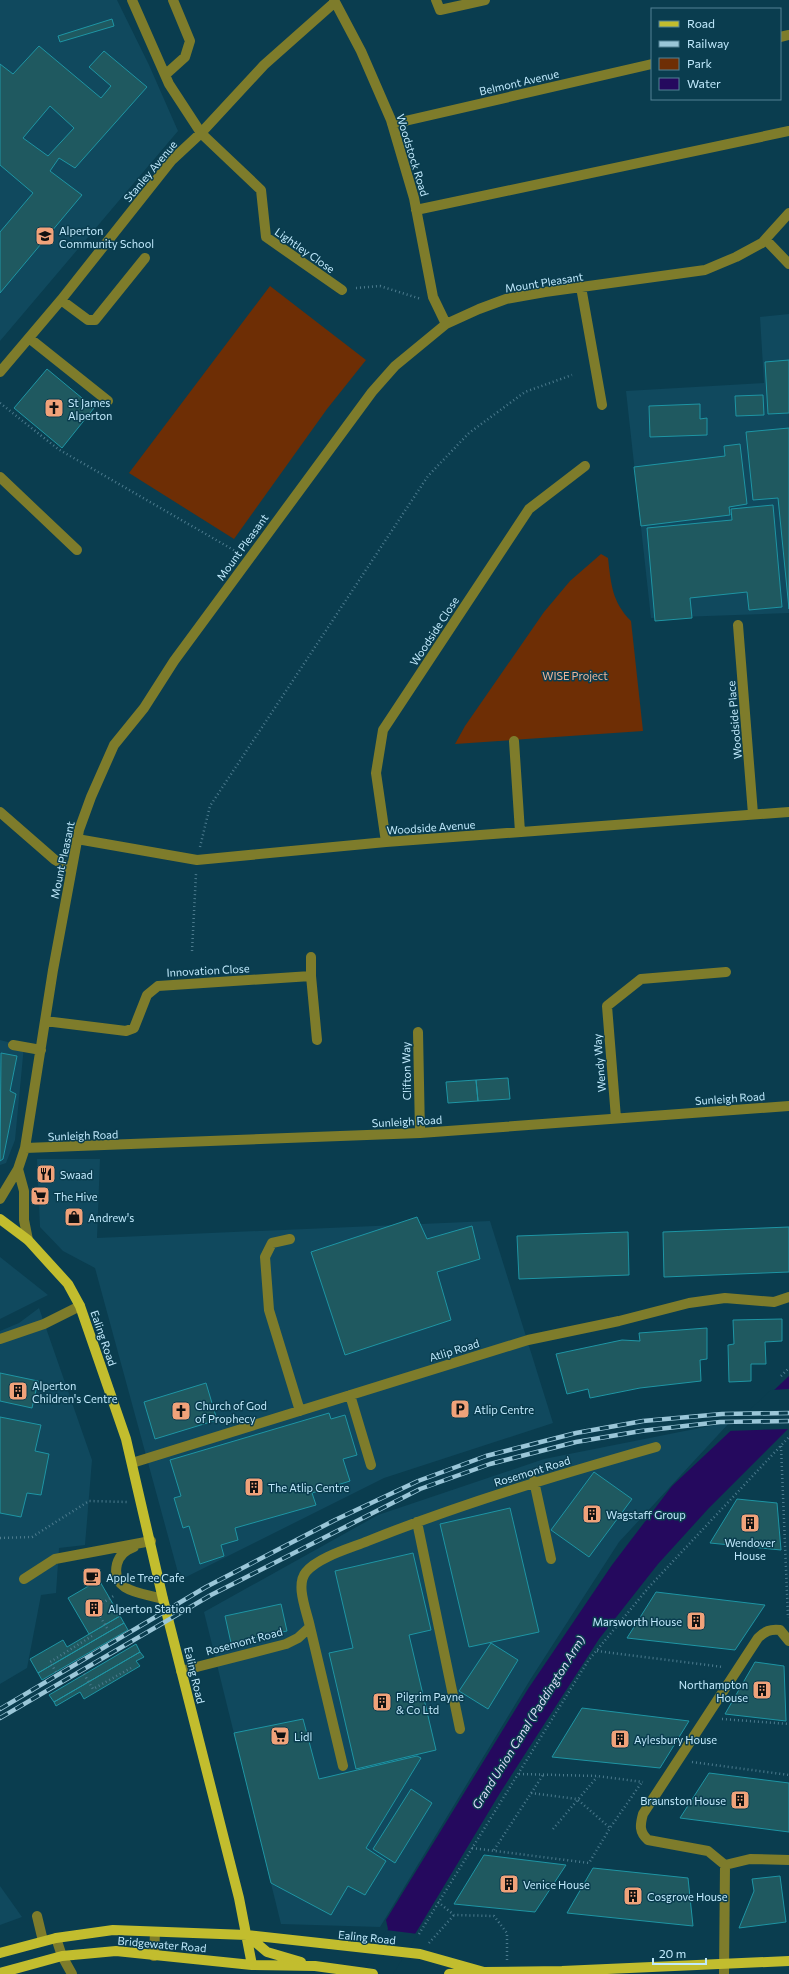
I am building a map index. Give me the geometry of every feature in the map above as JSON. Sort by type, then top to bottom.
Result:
[{"type":"main road","name":"Ealing Road","points":[[0,1219],[28,1240],[68,1284],[80,1306],[126,1439],[163,1599],[247,1935],[420,1954],[484,1972]]},
{"type":"main road","name":"Bridgewater Road","points":[[0,1953],[56,1938],[113,1930],[247,1935]]},
{"type":"main road","points":[[247,1935],[252,1965],[315,1966]]},
{"type":"main road","points":[[247,1935],[267,1952],[315,1966],[355,1973],[373,1974]]},
{"type":"main road","name":"Bridgewater Road","points":[[0,1973],[62,1956],[116,1951],[252,1965]]},
{"type":"main road","name":"Ealing Road","points":[[449,1974],[648,1967],[724,1969],[789,1961]]},
{"type":"street","name":"Lightley Close","points":[[132,0],[165,75],[201,133],[261,190],[266,237],[342,290]]},
{"type":"street","points":[[165,75],[185,58],[190,41],[173,0]]},
{"type":"street","points":[[436,0],[440,10],[485,0]]},
{"type":"street","name":"Woodstock Road","points":[[334,1],[361,51],[392,124],[416,210],[433,297],[446,324]]},
{"type":"street","name":"Stanley Avenue","points":[[0,372],[61,300],[172,160],[201,133],[264,65],[334,1]]},
{"type":"street","name":"Belmont Avenue","points":[[392,124],[651,64]]},
{"type":"street","points":[[416,210],[789,131]]},
{"type":"street","name":"Mount Pleasant","points":[[0,1199],[18,1169],[25,1148],[45,1021],[77,839],[91,797],[114,746],[144,708],[174,661],[248,558],[372,392],[395,366],[446,324],[506,299],[705,270],[736,257],[766,240],[789,213]]},
{"type":"street","points":[[766,240],[789,264]]},
{"type":"street","points":[[61,300],[88,320],[95,320],[146,258]]},
{"type":"street","points":[[582,287],[602,405]]},
{"type":"street","points":[[29,338],[108,401]]},
{"type":"street","name":"Woodside Close","points":[[386,842],[376,773],[383,730],[529,509],[585,466]]},
{"type":"street","points":[[0,477],[78,550]]},
{"type":"street","name":"Woodside Place","points":[[738,624],[753,814]]},
{"type":"street","points":[[514,741],[520,832]]},
{"type":"street","points":[[0,812],[55,860],[71,869]]},
{"type":"street","name":"Woodside Avenue","points":[[77,839],[197,860],[386,842],[789,812]]},
{"type":"street","points":[[311,957],[317,1040]]},
{"type":"street","name":"Wendy Way","points":[[616,1118],[607,1006],[642,979],[726,972]]},
{"type":"street","name":"Innovation Close","points":[[45,1021],[126,1031],[134,1028],[147,995],[158,986],[312,976]]},
{"type":"street","name":"Clifton Way","points":[[418,1032],[420,1133]]},
{"type":"street","points":[[13,1045],[41,1050]]},
{"type":"street","name":"Sunleigh Road","points":[[25,1148],[420,1133],[789,1106]]},
{"type":"street","points":[[18,1169],[24,1191],[24,1220],[28,1240]]},
{"type":"street","points":[[290,1239],[272,1243],[265,1257],[269,1310],[300,1411]]},
{"type":"street","name":"Atlip Road","points":[[132,1463],[528,1340],[619,1321],[689,1303],[725,1298],[774,1302],[789,1297]]},
{"type":"street","points":[[0,1340],[44,1324],[80,1306]]},
{"type":"street","points":[[350,1395],[371,1465]]},
{"type":"street","name":"Rosemont Road","points":[[343,1766],[302,1591],[301,1580],[306,1571],[323,1560],[417,1522],[534,1481],[656,1447]]},
{"type":"street","points":[[534,1481],[552,1559]]},
{"type":"street","points":[[417,1522],[460,1729]]},
{"type":"street","points":[[24,1578],[55,1559],[150,1541]]},
{"type":"street","points":[[150,1541],[124,1551],[119,1559],[116,1570],[120,1583],[128,1590],[163,1599]]},
{"type":"street","name":"Rosemont Road","points":[[181,1671],[286,1644],[298,1638],[310,1627]]},
{"type":"street","points":[[725,1865],[708,1851],[648,1840],[642,1835],[640,1826],[643,1814],[737,1669],[764,1632],[772,1629],[780,1630],[789,1641]]},
{"type":"street","points":[[725,1865],[750,1859],[789,1860]]},
{"type":"street","points":[[724,1969],[725,1865]]},
{"type":"street","points":[[37,1916],[43,1941]]},
{"type":"street","points":[[154,1956],[155,1932]]},
{"type":"street","points":[[56,1938],[62,1956],[72,1974]]},
{"type":"street","points":[[648,1967],[656,1974]]},
{"type":"path","points":[[342,290],[380,286],[419,299],[433,297]]},
{"type":"path","points":[[192,951],[197,860],[210,806],[428,476],[469,433],[525,392],[572,375]]},
{"type":"path","points":[[0,403],[58,449],[248,558]]},
{"type":"path","points":[[780,1376],[789,1368]]},
{"type":"path","points":[[419,1934],[588,1661],[649,1587],[789,1437]]},
{"type":"path","points":[[781,1445],[788,1625]]},
{"type":"path","points":[[0,1538],[32,1537],[89,1501],[142,1503]]},
{"type":"path","points":[[107,1628],[95,1608],[110,1599]]},
{"type":"path","points":[[56,1672],[50,1662],[92,1636]]},
{"type":"path","points":[[597,1651],[737,1669]]},
{"type":"path","points":[[84,1674],[93,1690],[131,1668]]},
{"type":"path","points":[[705,1718],[789,1724]]},
{"type":"path","points":[[678,1760],[789,1775]]},
{"type":"path","points":[[518,1774],[597,1776],[642,1782],[658,1791]]},
{"type":"path","points":[[494,1850],[543,1775]]},
{"type":"path","points":[[553,1829],[597,1776]]},
{"type":"path","points":[[472,1848],[589,1863],[610,1828],[642,1782]]},
{"type":"path","points":[[531,1793],[577,1799],[610,1828]]},
{"type":"path","points":[[438,1902],[454,1915],[494,1916],[507,1933],[506,1972]]},
{"type":"path","points":[[434,1936],[454,1915]]},
{"type":"shaded area","name":"Alperton Community School","points":[[0,0],[117,0],[149,65],[178,131],[0,341]]},
{"type":"shaded area","points":[[789,314],[789,613],[651,618],[626,391],[764,383],[760,317]]},
{"type":"shaded area","points":[[0,1040],[24,1046],[15,1140],[6,1163],[0,1165]]},
{"type":"shaded area","points":[[37,1159],[100,1159],[97,1238],[490,1221],[553,1423],[384,1478],[180,1580],[95,1268],[63,1251],[40,1227]]},
{"type":"shaded area","points":[[0,1257],[48,1295],[0,1319]]},
{"type":"shaded area","points":[[39,1308],[92,1460],[85,1545],[59,1548],[56,1593],[41,1595],[27,1668],[0,1684],[0,1331],[19,1323]]},
{"type":"shaded area","points":[[730,1422],[619,1542],[530,1680],[380,1927],[281,1924],[204,1612],[378,1515],[544,1459]]},
{"type":"shaded area","points":[[0,1886],[22,1917],[0,1925]]},
{"type":"green space","points":[[270,286],[366,360],[327,409],[234,539],[129,473]]},
{"type":"green space","name":"WISE Project","points":[[601,554],[608,558],[616,600],[631,621],[643,731],[455,744],[465,726],[544,612],[570,581]]},
{"type":"water","name":"Grand Union Canal (Paddington Arm)","points":[[789,1376],[789,1428],[708,1509],[658,1564],[599,1639],[500,1793],[391,1974],[364,1974],[388,1929],[386,1920],[528,1689],[612,1565],[672,1486]]},
{"type":"pier","points":[[789,1389],[789,1429],[727,1431],[771,1390]]},
{"type":"pier","points":[[386,1930],[418,1934],[393,1974],[362,1974]]},
{"type":"building","points":[[112,19],[114,26],[60,42],[58,36]]},
{"type":"building","points":[[39,46],[101,98],[111,86],[89,67],[104,51],[147,87],[75,168],[59,158],[50,171],[82,195],[0,293],[0,232],[33,193],[0,165],[0,64],[13,74]],"holes":[[[50,106],[74,128],[48,156],[23,138]]]},
{"type":"building","points":[[789,360],[789,413],[768,414],[765,362]]},
{"type":"building","name":"St James Alperton","points":[[47,369],[94,408],[62,448],[14,408]]},
{"type":"building","points":[[763,395],[764,415],[736,416],[735,396]]},
{"type":"building","points":[[700,404],[700,419],[707,418],[707,435],[650,437],[649,406]]},
{"type":"building","points":[[789,428],[789,609],[778,498],[753,500],[746,432]]},
{"type":"building","points":[[740,444],[747,504],[729,507],[730,515],[641,526],[634,467],[725,456],[724,446]]},
{"type":"building","points":[[773,505],[782,607],[749,610],[747,592],[690,598],[692,618],[655,621],[647,528],[732,520],[731,509]]},
{"type":"building","points":[[1,1053],[17,1056],[10,1091],[16,1094],[3,1159],[0,1161]]},
{"type":"building","points":[[508,1078],[510,1099],[478,1101],[476,1080]]},
{"type":"building","points":[[476,1080],[478,1101],[448,1103],[446,1082]]},
{"type":"building","points":[[417,1217],[427,1239],[472,1226],[480,1259],[437,1272],[451,1320],[345,1355],[311,1252]]},
{"type":"building","points":[[789,1227],[789,1272],[664,1277],[663,1232]]},
{"type":"building","points":[[628,1232],[629,1275],[519,1279],[517,1236]]},
{"type":"building","points":[[782,1319],[782,1341],[765,1342],[766,1364],[751,1364],[751,1381],[729,1382],[728,1345],[734,1344],[733,1320]]},
{"type":"building","points":[[707,1328],[707,1359],[700,1360],[701,1381],[640,1388],[590,1398],[588,1389],[567,1394],[556,1354],[622,1340],[640,1341],[639,1333]]},
{"type":"building","name":"Alperton Children's Centre","points":[[0,1373],[38,1381],[32,1408],[0,1401]]},
{"type":"building","name":"Church of God of Prophecy","points":[[206,1383],[217,1420],[155,1439],[144,1402]]},
{"type":"building","name":"The Atlip Centre","points":[[329,1413],[331,1419],[345,1415],[357,1455],[343,1459],[350,1481],[312,1493],[316,1505],[235,1528],[238,1540],[221,1545],[224,1556],[200,1564],[189,1526],[183,1528],[174,1498],[181,1496],[170,1460]]},
{"type":"building","points":[[0,1417],[41,1425],[35,1451],[49,1454],[41,1495],[27,1493],[21,1517],[0,1513]]},
{"type":"building","name":"Wagstaff Group","points":[[594,1472],[632,1499],[589,1557],[551,1530]]},
{"type":"building","name":"Wendover House","points":[[737,1499],[777,1503],[781,1550],[710,1543]]},
{"type":"building","points":[[510,1508],[539,1632],[469,1647],[440,1524]]},
{"type":"building","name":"Pilgrim Payne & Co Ltd","points":[[413,1553],[431,1630],[409,1635],[436,1750],[356,1769],[329,1653],[353,1648],[335,1571]]},
{"type":"building","name":"Alperton Station","points":[[99,1580],[120,1616],[89,1634],[68,1598]]},
{"type":"building","name":"Marsworth House","points":[[656,1592],[765,1605],[735,1650],[627,1638]]},
{"type":"building","points":[[281,1604],[287,1631],[231,1643],[225,1616]]},
{"type":"building","points":[[120,1616],[124,1623],[38,1673],[30,1659],[63,1640],[67,1647]]},
{"type":"building","points":[[124,1623],[128,1630],[42,1680],[38,1673]]},
{"type":"building","points":[[491,1643],[518,1660],[488,1709],[459,1691]]},
{"type":"building","points":[[136,1644],[140,1652],[54,1702],[49,1695]]},
{"type":"building","points":[[140,1652],[144,1657],[136,1661],[140,1666],[84,1699],[80,1692],[56,1706],[54,1702]]},
{"type":"building","name":"Northampton House","points":[[755,1662],[784,1666],[786,1721],[725,1714]]},
{"type":"building","name":"Aylesbury House","points":[[582,1708],[689,1721],[660,1768],[552,1757]]},
{"type":"building","points":[[303,1719],[319,1779],[417,1756],[421,1758],[366,1848],[386,1861],[365,1895],[348,1886],[331,1915],[271,1883],[234,1733]]},
{"type":"building","name":"Braunston House","points":[[709,1773],[789,1783],[789,1832],[680,1818]]},
{"type":"building","points":[[411,1789],[432,1803],[395,1863],[373,1849]]},
{"type":"building","name":"Venice House","points":[[484,1855],[566,1865],[535,1912],[454,1904]]},
{"type":"building","name":"Cosgrove House","points":[[593,1868],[688,1878],[693,1926],[567,1913]]},
{"type":"building","points":[[780,1876],[786,1922],[739,1928],[754,1891],[752,1879]]},
{"type":"railway","points":[[0,1709],[206,1587],[335,1520],[418,1481],[486,1456],[576,1433],[643,1421],[722,1414],[789,1413]]},
{"type":"railway","points":[[0,1718],[211,1595],[420,1489],[490,1464],[576,1442],[641,1431],[720,1422],[789,1421]]},
{"type":"place","name":"Alperton Community School","points":[[45,236]]},
{"type":"place","name":"St James Alperton","points":[[54,408]]},
{"type":"place","name":"Swaad","points":[[46,1174]]},
{"type":"place","name":"The Hive","points":[[40,1196]]},
{"type":"place","name":"Andrew's","points":[[74,1217]]},
{"type":"place","name":"Alperton Children's Centre","points":[[18,1391]]},
{"type":"place","name":"Atlip Centre","points":[[460,1409]]},
{"type":"place","name":"Church of God of Prophecy","points":[[181,1411]]},
{"type":"place","name":"The Atlip Centre","points":[[254,1487]]},
{"type":"place","name":"Wagstaff Group","points":[[592,1514]]},
{"type":"place","name":"Wendover House","points":[[750,1523]]},
{"type":"place","name":"Apple Tree Cafe","points":[[92,1577]]},
{"type":"place","name":"Alperton Station","points":[[94,1608]]},
{"type":"place","name":"Marsworth House","points":[[696,1621]]},
{"type":"place","name":"Northampton House","points":[[762,1690]]},
{"type":"place","name":"Pilgrim Payne & Co Ltd","points":[[382,1702]]},
{"type":"place","name":"Lidl","points":[[280,1736]]},
{"type":"place","name":"Aylesbury House","points":[[620,1739]]},
{"type":"place","name":"Braunston House","points":[[740,1800]]},
{"type":"place","name":"Venice House","points":[[509,1884]]},
{"type":"place","name":"Cosgrove House","points":[[633,1896]]}]
